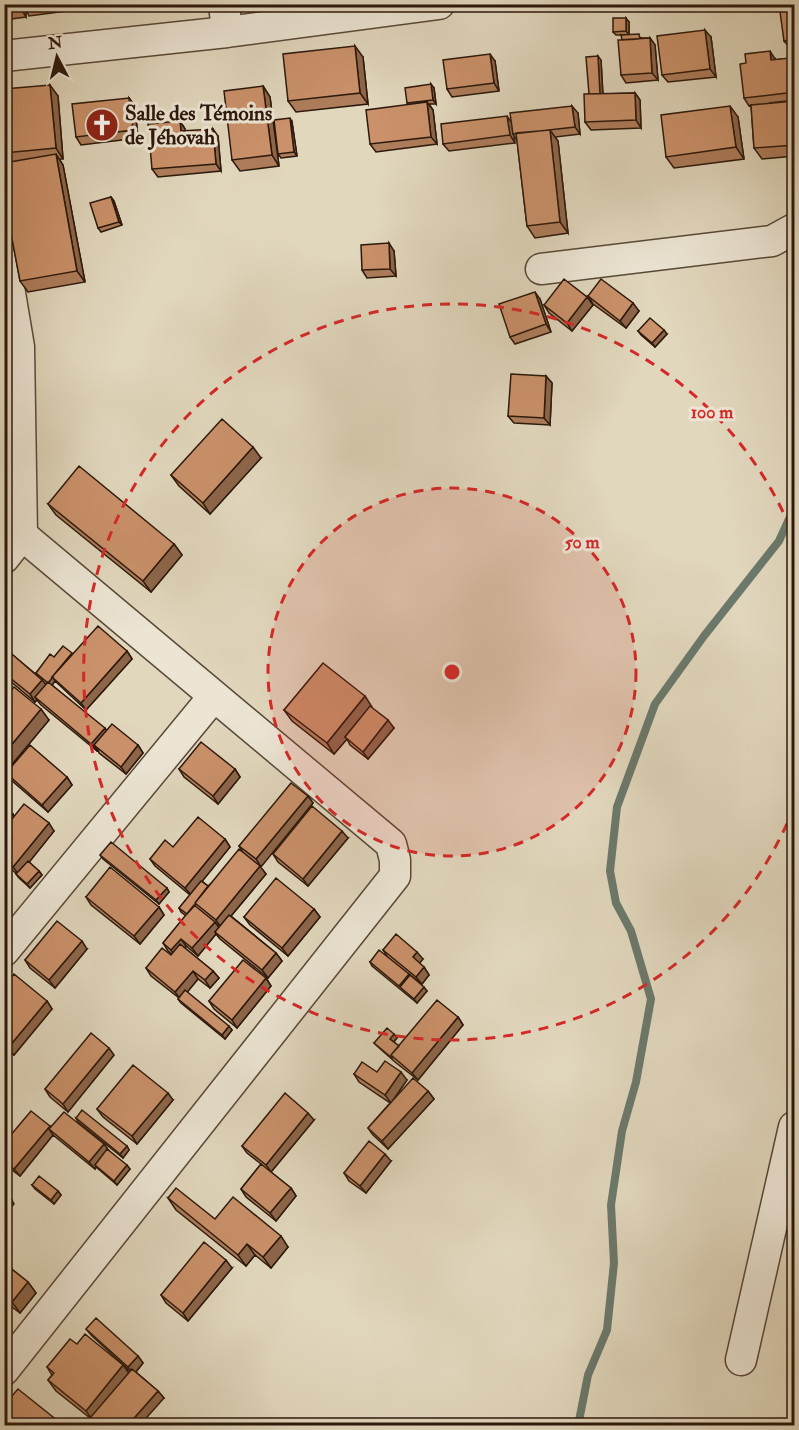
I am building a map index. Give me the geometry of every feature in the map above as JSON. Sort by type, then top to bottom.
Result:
[{"type":"street","points":[[4,56],[226,18],[439,4]]},
{"type":"street","points":[[541,269],[772,241],[795,229]]},
{"type":"street","points":[[4,257],[19,347],[13,547],[214,696],[391,844],[395,860],[395,876],[4,1370]]},
{"type":"street","points":[[7,942],[214,696]]},
{"type":"street","points":[[741,1360],[795,1126]]},
{"type":"building","points":[[4,4],[20,4],[21,9],[4,11]]},
{"type":"building","points":[[24,4],[51,4],[24,8]]},
{"type":"building","points":[[779,4],[795,4],[795,39],[784,41]]},
{"type":"building","points":[[613,18],[626,18],[626,31],[613,32]]},
{"type":"building","points":[[705,30],[710,69],[662,75],[657,36]]},
{"type":"building","points":[[639,34],[640,39],[622,40],[621,35]]},
{"type":"building","points":[[650,38],[652,73],[621,75],[618,40]]},
{"type":"building","points":[[355,46],[360,93],[288,101],[283,54]]},
{"type":"building","points":[[770,51],[771,60],[790,58],[795,92],[744,98],[740,64],[746,63],[745,54]]},
{"type":"building","points":[[490,54],[494,83],[447,89],[443,60]]},
{"type":"building","points":[[598,56],[600,94],[589,94],[586,57]]},
{"type":"building","points":[[431,84],[433,100],[407,103],[405,88]]},
{"type":"building","points":[[50,85],[56,148],[4,153],[4,89]]},
{"type":"building","points":[[263,86],[272,155],[232,160],[224,91]]},
{"type":"building","points":[[635,93],[636,120],[585,122],[584,94]]},
{"type":"building","points":[[129,98],[133,130],[76,137],[72,104]]},
{"type":"building","points":[[795,101],[795,145],[754,148],[751,105]]},
{"type":"building","points":[[427,102],[431,137],[370,144],[366,110]]},
{"type":"building","points":[[572,106],[575,127],[513,134],[510,113]]},
{"type":"building","points":[[730,106],[736,147],[666,157],[661,115]]},
{"type":"building","points":[[507,116],[510,135],[443,144],[441,124]]},
{"type":"building","points":[[290,118],[294,152],[278,154],[274,120]]},
{"type":"building","points":[[180,121],[181,131],[213,129],[216,164],[152,169],[148,124]]},
{"type":"building","points":[[550,130],[560,222],[527,226],[516,133]]},
{"type":"building","points":[[56,154],[77,271],[20,281],[4,196],[4,163]]},
{"type":"building","points":[[111,197],[119,222],[98,228],[90,203]]},
{"type":"building","points":[[389,243],[390,269],[362,270],[361,245]]},
{"type":"building","points":[[564,279],[587,297],[567,323],[544,305]]},
{"type":"building","points":[[601,279],[633,303],[620,321],[588,296]]},
{"type":"building","points":[[535,292],[546,324],[510,337],[499,304]]},
{"type":"building","points":[[650,318],[664,330],[652,343],[638,331]]},
{"type":"building","points":[[511,374],[546,376],[544,418],[508,416]]},
{"type":"building","points":[[222,419],[253,447],[203,503],[171,475]]},
{"type":"building","points":[[79,466],[174,544],[143,581],[48,504]]},
{"type":"building","points":[[98,626],[127,651],[81,703],[52,677]]},
{"type":"building","points":[[63,646],[72,653],[48,683],[36,673],[50,654],[54,657]]},
{"type":"building","points":[[6,649],[42,680],[30,694],[4,673],[4,650]]},
{"type":"building","points":[[323,663],[365,696],[327,743],[284,710]]},
{"type":"building","points":[[48,682],[105,728],[91,744],[35,697]]},
{"type":"building","points":[[14,687],[41,709],[4,754],[4,698]]},
{"type":"building","points":[[370,706],[388,720],[363,752],[345,737]]},
{"type":"building","points":[[112,724],[138,745],[121,767],[94,745]]},
{"type":"building","points":[[201,742],[235,769],[213,796],[179,769]]},
{"type":"building","points":[[30,745],[67,777],[42,805],[6,773]]},
{"type":"building","points":[[291,783],[308,796],[256,859],[239,846]]},
{"type":"building","points":[[24,804],[49,823],[13,867],[4,860],[4,847],[12,838],[4,832],[4,829]]},
{"type":"building","points":[[312,806],[342,831],[303,879],[273,854]]},
{"type":"building","points":[[4,807],[13,814],[4,825]]},
{"type":"building","points":[[198,817],[225,839],[185,888],[150,859],[165,840],[173,847]]},
{"type":"building","points":[[111,842],[167,888],[156,900],[100,855]]},
{"type":"building","points":[[239,849],[260,866],[216,920],[195,903]]},
{"type":"building","points":[[28,861],[39,871],[27,884],[16,874]]},
{"type":"building","points":[[110,867],[159,907],[134,936],[86,897]]},
{"type":"building","points":[[276,878],[314,909],[282,948],[244,917]]},
{"type":"building","points":[[201,881],[208,886],[187,914],[179,908]]},
{"type":"building","points":[[194,905],[215,922],[192,948],[181,939],[171,950],[163,943]]},
{"type":"building","points":[[229,915],[276,953],[262,970],[215,932]]},
{"type":"building","points":[[57,921],[82,941],[49,980],[25,960]]},
{"type":"building","points":[[396,934],[417,952],[413,957],[424,967],[416,977],[383,950]]},
{"type":"building","points":[[180,944],[213,971],[205,980],[193,971],[175,992],[146,968],[162,948],[171,955]]},
{"type":"building","points":[[379,950],[409,974],[399,986],[370,962]]},
{"type":"building","points":[[243,960],[266,978],[232,1020],[209,1001]]},
{"type":"building","points":[[14,974],[47,1001],[8,1048],[4,1045],[4,986]]},
{"type":"building","points":[[410,975],[424,987],[414,999],[400,987]]},
{"type":"building","points":[[185,990],[229,1026],[222,1035],[178,999]]},
{"type":"building","points":[[437,1000],[458,1017],[412,1073],[391,1055]]},
{"type":"building","points":[[387,1028],[394,1034],[390,1039],[399,1046],[391,1055],[392,1058],[374,1043]]},
{"type":"building","points":[[91,1033],[109,1048],[63,1104],[45,1089]]},
{"type":"building","points":[[385,1061],[401,1072],[385,1095],[354,1074],[362,1062],[377,1072]]},
{"type":"building","points":[[133,1065],[168,1093],[132,1136],[97,1109]]},
{"type":"building","points":[[413,1078],[428,1091],[382,1141],[368,1128]]},
{"type":"building","points":[[285,1093],[308,1113],[266,1165],[242,1146]]},
{"type":"building","points":[[82,1110],[127,1146],[120,1154],[76,1118]]},
{"type":"building","points":[[31,1111],[50,1126],[14,1169],[4,1161],[4,1143]]},
{"type":"building","points":[[64,1112],[104,1144],[89,1162],[49,1129]]},
{"type":"building","points":[[369,1141],[385,1154],[360,1186],[344,1173]]},
{"type":"building","points":[[107,1149],[127,1165],[114,1181],[95,1165]]},
{"type":"building","points":[[261,1164],[291,1188],[270,1213],[241,1189]]},
{"type":"building","points":[[39,1176],[58,1191],[51,1200],[32,1185]]},
{"type":"building","points":[[176,1188],[215,1219],[233,1197],[281,1236],[263,1257],[247,1244],[238,1255],[168,1198]]},
{"type":"building","points":[[4,1195],[12,1200],[4,1209]]},
{"type":"building","points":[[204,1242],[226,1260],[183,1313],[161,1295]]},
{"type":"building","points":[[4,1263],[28,1282],[12,1302],[4,1296]]},
{"type":"building","points":[[96,1318],[138,1356],[128,1367],[86,1329]]},
{"type":"building","points":[[85,1334],[123,1365],[86,1411],[48,1380],[54,1373],[47,1367],[70,1339],[77,1344]]},
{"type":"building","points":[[132,1369],[158,1391],[128,1425],[84,1425]]},
{"type":"building","points":[[18,1389],[63,1425],[4,1425],[4,1405]]},
{"type":"waterway","points":[[578,1426],[588,1375],[607,1330],[614,1263],[611,1205],[622,1131],[636,1082],[651,999],[631,931],[616,903],[610,871],[617,807],[655,704],[704,636],[779,541],[794,508]]},
{"type":"place","name":"Salle des Témoins de Jéhovah","points":[[102,125]]}]
